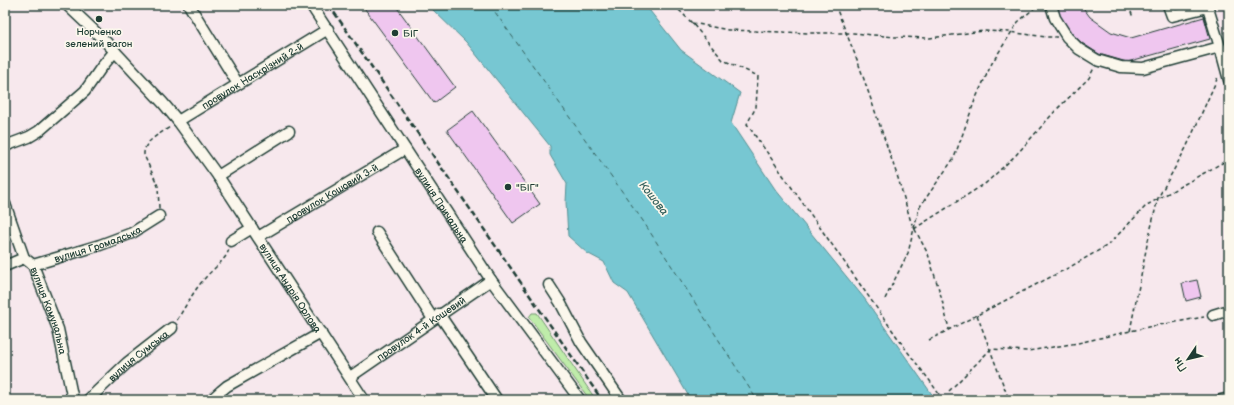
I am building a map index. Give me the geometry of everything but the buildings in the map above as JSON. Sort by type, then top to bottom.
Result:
[{"type":"street","name":"вулиця Андрія Орлова","points":[[67,5],[115,51],[178,121],[218,176],[364,400]]},
{"type":"street","points":[[189,5],[238,84]]},
{"type":"street","name":"вулиця Причальна","points":[[312,5],[491,280],[580,400]]},
{"type":"street","points":[[1051,5],[1055,18],[1067,37],[1079,49],[1097,60],[1121,67],[1142,68],[1220,47]]},
{"type":"street","points":[[1168,5],[1172,16],[1208,6],[1229,80]]},
{"type":"street","name":"провулок Наскрізний 2-й","points":[[178,121],[328,29]]},
{"type":"street","points":[[5,146],[39,132],[85,91],[100,68],[115,51]]},
{"type":"street","points":[[218,176],[290,132]]},
{"type":"street","name":"провулок Кошовий 3-й","points":[[258,237],[405,149]]},
{"type":"street","name":"вулиця Комунальна","points":[[5,204],[24,258],[33,265],[58,329],[73,400]]},
{"type":"street","name":"вулиця Громадська","points":[[33,265],[100,245],[132,233],[159,216]]},
{"type":"street","points":[[230,241],[252,228]]},
{"type":"street","points":[[377,232],[436,317],[497,400]]},
{"type":"street","points":[[5,266],[24,258]]},
{"type":"street","name":"провулок 4-й Кошевий","points":[[350,377],[491,280]]},
{"type":"street","points":[[550,286],[581,342],[621,400]]},
{"type":"street","points":[[1213,315],[1229,310]]},
{"type":"street","name":"вулиця Сумська","points":[[88,400],[127,363],[172,328]]},
{"type":"street","points":[[211,400],[220,390],[321,333]]},
{"type":"street","points":[[1221,400],[1229,398]]},
{"type":"path","points":[[674,5],[692,23],[723,60],[758,76],[756,107],[747,124],[795,194],[943,400]]},
{"type":"path","points":[[835,5],[858,62],[898,178],[911,222],[928,254],[949,329]]},
{"type":"path","points":[[885,299],[908,253],[920,208],[954,158],[992,63],[1018,22],[1038,5]]},
{"type":"path","points":[[1129,5],[1133,18]]},
{"type":"path","points":[[692,23],[728,30],[846,33],[895,37],[930,38],[984,32],[1012,32],[1046,37],[1067,37]]},
{"type":"path","points":[[914,229],[986,183],[1089,78],[1097,60]]},
{"type":"path","points":[[1130,331],[1158,198],[1186,148],[1212,94],[1224,62]]},
{"type":"path","points":[[159,216],[158,186],[144,155],[144,150],[146,145],[152,139],[178,121]]},
{"type":"path","points":[[928,340],[1068,268],[1108,245],[1147,205],[1229,160]]},
{"type":"path","points":[[172,328],[204,278],[228,253],[230,241]]},
{"type":"path","points":[[977,315],[1009,400]]},
{"type":"path","points":[[949,391],[991,349],[1028,351],[1078,343],[1213,315]]},
{"type":"shaded area","points":[[1219,5],[1229,5],[1229,41]]},
{"type":"green space","points":[[532,313],[537,313],[596,400],[590,400],[529,317]]},
{"type":"water","name":"Кошова","points":[[429,5],[646,6],[681,50],[740,93],[731,123],[775,189],[864,298],[936,400],[691,400],[628,293],[614,283],[604,262],[587,253],[568,236],[566,202],[567,184],[550,155],[550,146],[466,42]]},
{"type":"ferry route","points":[[490,5],[643,221],[757,400]]},
{"type":"railway","points":[[329,5],[602,400]]},
{"type":"place","name":"Норченко зелений вагон","points":[[99,19]]},
{"type":"place","name":"БІГ","points":[[395,33]]},
{"type":"place","name":"\"БІГ\"","points":[[508,187]]}]
